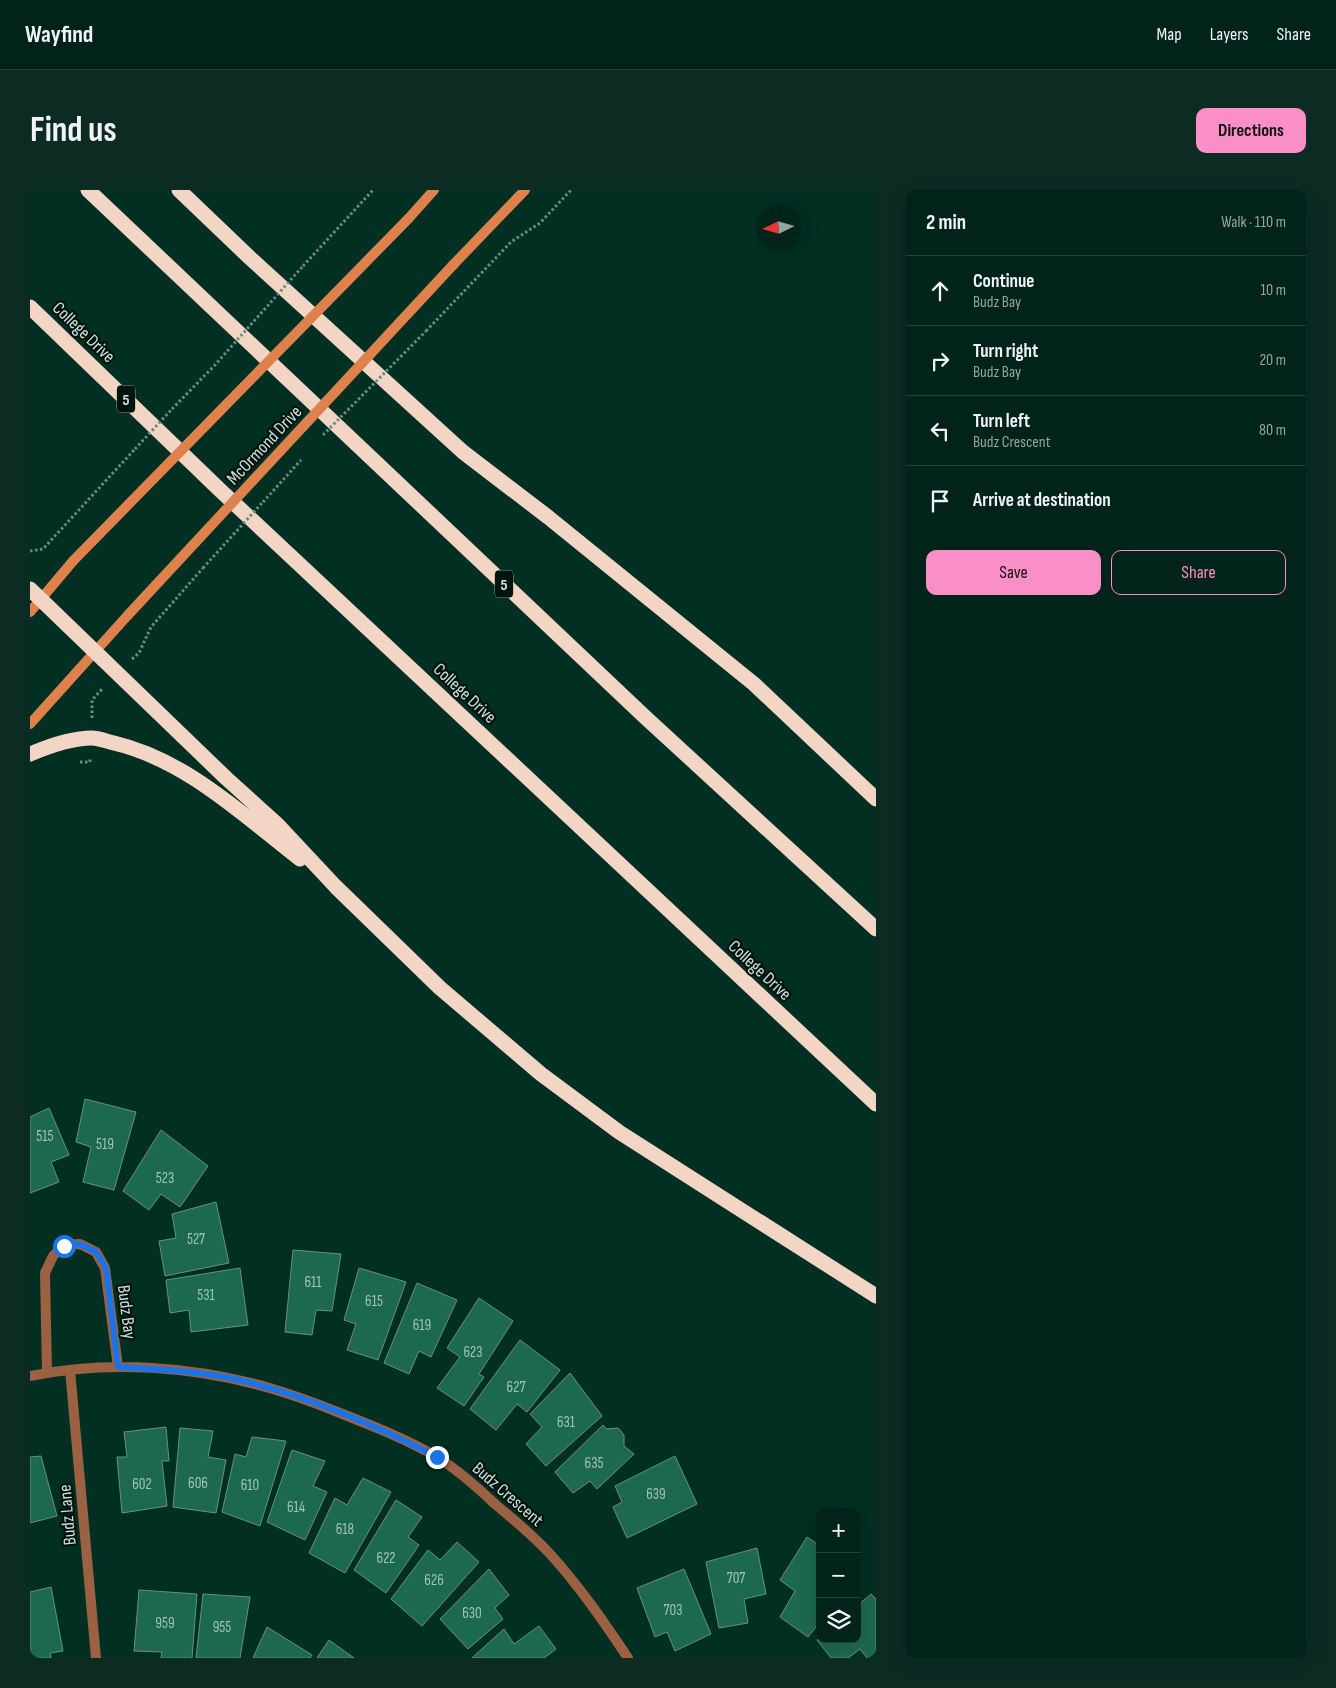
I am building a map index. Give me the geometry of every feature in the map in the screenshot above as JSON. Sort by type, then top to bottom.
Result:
[{"type":"highway","name":"5","points":[[88,190],[645,717],[876,929]]},
{"type":"highway","points":[[179,190],[249,257],[462,452],[548,517],[754,684],[876,799]]},
{"type":"highway","name":"College Drive","points":[[30,307],[221,491],[876,1104]]},
{"type":"highway","points":[[35,594],[226,778],[278,825],[336,887],[440,988],[541,1074],[619,1132],[876,1296]]},
{"type":"highway","points":[[30,754],[52,744],[93,738],[129,747],[157,758],[202,784],[336,887]]},
{"type":"main road","points":[[30,612],[35,594],[72,561],[409,218],[434,190]]},
{"type":"main road","name":"McOrmond Drive","points":[[30,724],[128,615],[452,265],[525,190]]},
{"type":"street","name":"Budz Bay","points":[[47,1373],[45,1273],[53,1256],[64,1246],[80,1244],[96,1252],[106,1268],[118,1367]]},
{"type":"street","name":"Budz Crescent","points":[[30,1376],[70,1370],[118,1367],[188,1371],[234,1379],[272,1389],[372,1425],[437,1457],[465,1477],[550,1554],[601,1617],[628,1658]]},
{"type":"street","name":"Budz Lane","points":[[70,1370],[96,1658]]},
{"type":"path","points":[[30,551],[43,549],[214,366],[373,190]]},
{"type":"path","points":[[323,436],[511,242],[540,223],[571,190]]},
{"type":"path","points":[[203,568],[304,456]]},
{"type":"building","points":[[85,1099],[136,1112],[114,1190],[83,1182],[91,1147],[76,1142]]},
{"type":"building","points":[[49,1108],[69,1155],[51,1162],[59,1182],[30,1193],[30,1117]]},
{"type":"building","points":[[161,1130],[208,1166],[180,1207],[161,1194],[149,1210],[123,1191]]},
{"type":"building","points":[[216,1202],[229,1263],[165,1276],[159,1241],[176,1238],[172,1214]]},
{"type":"building","points":[[293,1250],[341,1254],[332,1311],[316,1310],[312,1335],[285,1332]]},
{"type":"building","points":[[240,1268],[248,1325],[191,1332],[189,1310],[170,1313],[166,1280]]},
{"type":"building","points":[[359,1268],[406,1282],[378,1360],[347,1350],[356,1324],[344,1320]]},
{"type":"building","points":[[417,1283],[457,1300],[431,1357],[419,1351],[409,1374],[384,1363]]},
{"type":"building","points":[[479,1298],[513,1321],[479,1374],[484,1377],[464,1406],[437,1388],[460,1357],[447,1348]]},
{"type":"building","points":[[520,1340],[560,1370],[527,1412],[517,1404],[496,1430],[470,1409]]},
{"type":"building","points":[[570,1373],[602,1416],[546,1466],[526,1444],[542,1427],[530,1414]]},
{"type":"building","points":[[603,1425],[606,1429],[618,1428],[624,1435],[624,1446],[634,1454],[597,1489],[590,1481],[573,1493],[555,1472]]},
{"type":"building","points":[[166,1427],[169,1461],[162,1461],[167,1506],[122,1513],[117,1457],[127,1457],[124,1432]]},
{"type":"building","points":[[180,1428],[213,1431],[208,1457],[226,1460],[216,1513],[173,1507]]},
{"type":"building","points":[[252,1437],[286,1441],[260,1526],[222,1512],[235,1454],[246,1457]]},
{"type":"building","points":[[292,1450],[325,1461],[313,1486],[327,1492],[305,1540],[267,1522]]},
{"type":"building","points":[[41,1456],[57,1516],[30,1523],[30,1457]]},
{"type":"building","points":[[675,1456],[697,1504],[627,1538],[613,1507],[622,1502],[615,1486]]},
{"type":"building","points":[[363,1478],[391,1492],[345,1573],[309,1553],[335,1498],[347,1505]]},
{"type":"building","points":[[396,1500],[422,1517],[408,1537],[419,1545],[386,1593],[354,1570]]},
{"type":"building","points":[[807,1537],[816,1543],[816,1627],[808,1637],[780,1617],[795,1591],[780,1580]]},
{"type":"building","points":[[457,1542],[479,1562],[422,1626],[391,1599],[428,1550],[440,1560]]},
{"type":"building","points":[[757,1548],[766,1594],[744,1599],[748,1623],[719,1628],[706,1562]]},
{"type":"building","points":[[489,1569],[509,1595],[495,1608],[503,1619],[468,1649],[440,1619]]},
{"type":"building","points":[[684,1569],[711,1634],[675,1651],[667,1632],[655,1637],[637,1588]]},
{"type":"building","points":[[51,1587],[63,1651],[50,1653],[51,1658],[30,1658],[30,1592]]},
{"type":"building","points":[[139,1590],[197,1594],[192,1658],[161,1658],[162,1652],[134,1651]]},
{"type":"building","points":[[203,1594],[250,1597],[240,1658],[196,1658]]},
{"type":"building","points":[[871,1594],[876,1599],[876,1658],[867,1658],[860,1649],[848,1658],[831,1658],[819,1643],[861,1643],[861,1603]]},
{"type":"building","points":[[539,1626],[556,1649],[544,1658],[472,1658],[504,1629],[514,1644]]},
{"type":"building","points":[[267,1627],[312,1655],[310,1658],[253,1658]]},
{"type":"building","points":[[329,1640],[354,1658],[317,1658]]},
{"type":"route","points":[[64,1246],[80,1244],[96,1252],[106,1268],[118,1367],[188,1371],[234,1379],[272,1389],[372,1425],[437,1457]]}]
